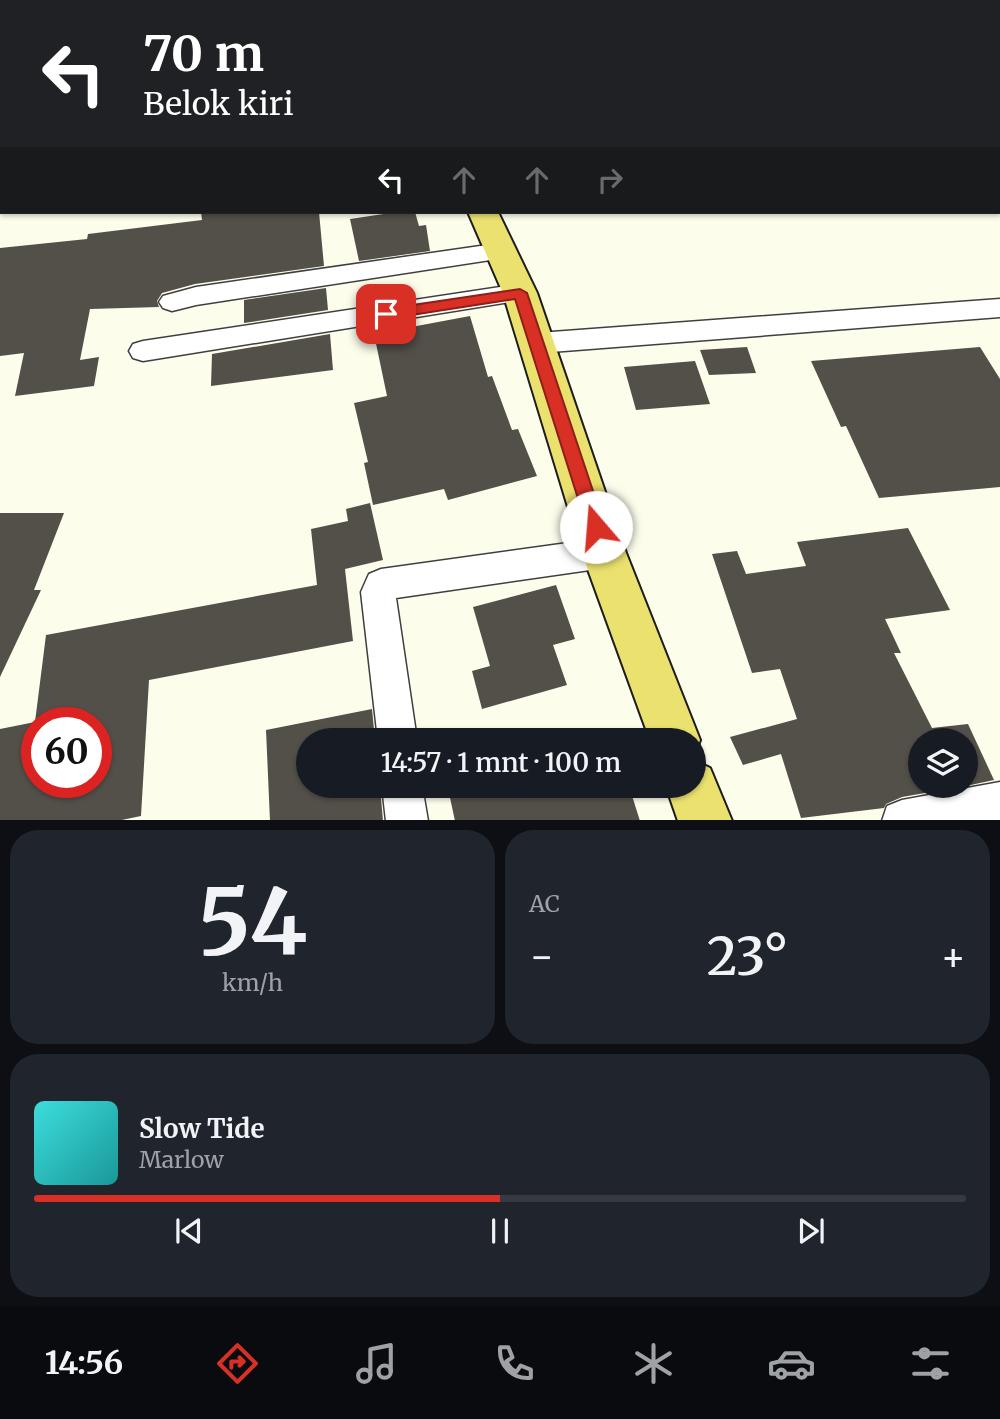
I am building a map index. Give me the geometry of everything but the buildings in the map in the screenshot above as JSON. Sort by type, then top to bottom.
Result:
[{"type":"main road","points":[[484,214],[520,293],[604,553],[670,728]]},
{"type":"main road","points":[[696,798],[705,820]]},
{"type":"street","points":[[172,302],[195,296],[501,251]]},
{"type":"street","points":[[143,351],[520,293]]},
{"type":"street","points":[[538,343],[1000,308]]},
{"type":"street","points":[[395,728],[378,592],[382,585],[604,553]]},
{"type":"street","points":[[404,798],[407,820]]},
{"type":"street","points":[[907,820],[1000,802]]},
{"type":"route","points":[[386,314],[520,293],[596,527]]}]
